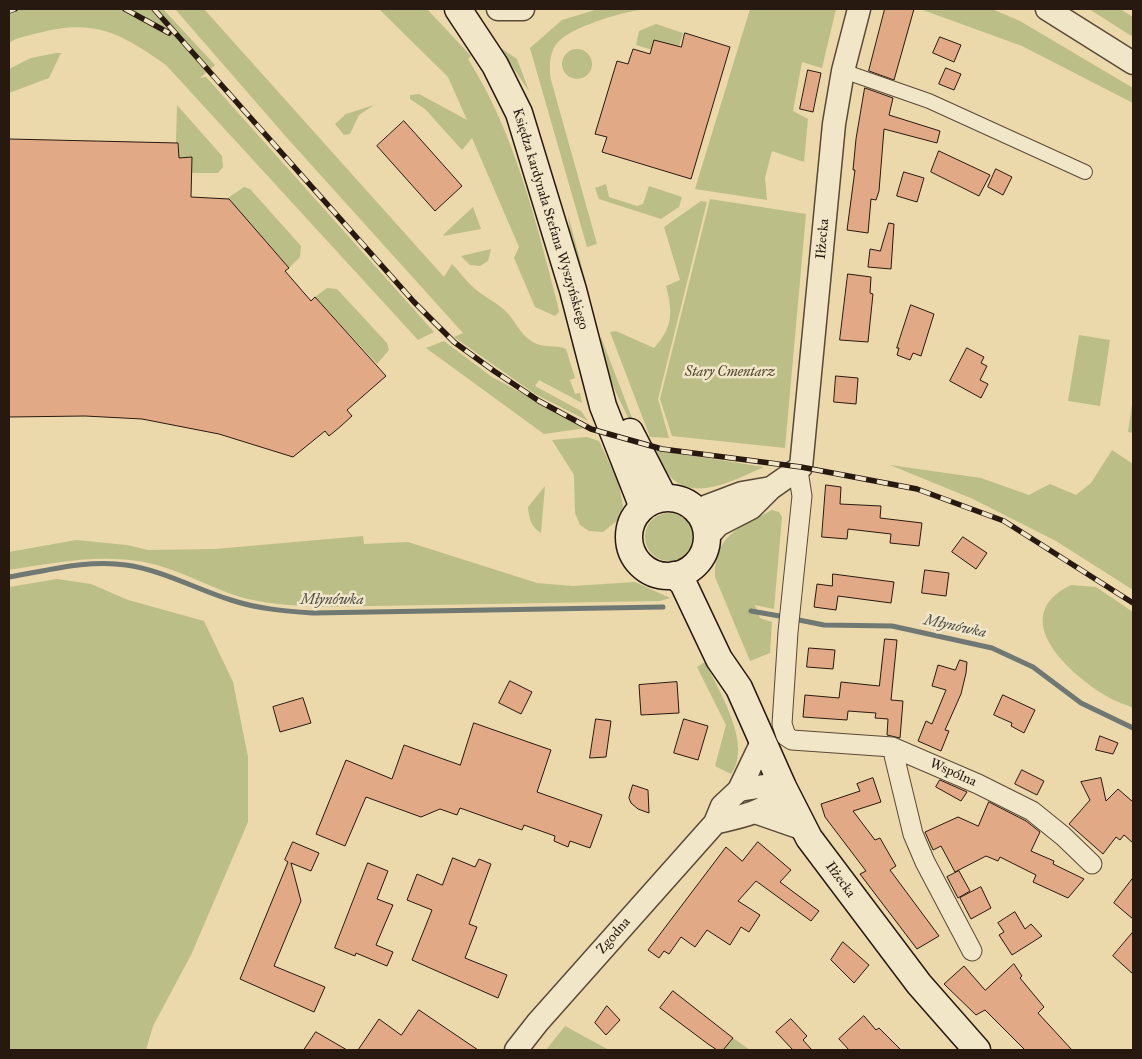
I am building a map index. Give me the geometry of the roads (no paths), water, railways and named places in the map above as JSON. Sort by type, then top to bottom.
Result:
[{"type":"main road","name":"Księdza kardynała Stefana Wyszyńskiego","points":[[458,9],[495,65],[519,113],[591,354],[603,406],[640,500],[652,503]]},
{"type":"main road","points":[[674,499],[697,510],[703,518],[708,536],[706,548],[700,561],[690,569],[674,575],[665,575],[647,569],[638,563],[632,552],[629,538],[631,525],[652,503],[674,499]]},
{"type":"main road","name":"Iłżecka","points":[[700,561],[700,572],[734,656],[739,688]]},
{"type":"main road","name":"Iłżecka","points":[[674,575],[683,583],[720,660],[739,688],[782,787],[804,829],[857,903],[919,984],[977,1050]]},
{"type":"street","points":[[498,9],[523,9]]},
{"type":"street","name":"Iłżecka","points":[[792,740],[786,736],[782,724],[788,632],[802,496],[798,471],[802,462],[826,190],[834,124],[843,71],[859,9]]},
{"type":"street","points":[[1047,9],[1133,63]]},
{"type":"street","points":[[843,71],[929,101],[1085,172]]},
{"type":"street","points":[[708,536],[718,525],[750,508],[771,488],[798,471]]},
{"type":"street","points":[[697,510],[742,493],[771,488]]},
{"type":"street","name":"Wspólna","points":[[792,740],[892,747],[978,784],[1032,811],[1063,836],[1092,864]]},
{"type":"street","name":"Zgodna","points":[[516,1050],[538,1022],[715,823],[722,806],[739,790],[762,742]]},
{"type":"street","points":[[892,747],[913,834],[925,862],[972,951]]},
{"type":"street","points":[[715,823],[755,812],[774,801],[782,787],[770,785],[739,790]]},
{"type":"street","points":[[755,812],[804,829]]},
{"type":"waterway","name":"Młynówka","points":[[9,577],[82,565],[126,565],[166,575],[218,596],[251,606],[313,613],[663,607]]},
{"type":"waterway","name":"Młynówka","points":[[751,611],[785,617]]},
{"type":"waterway","name":"Młynówka","points":[[794,619],[824,625],[892,626],[992,648],[1033,667],[1081,703],[1133,728]]},
{"type":"railway","points":[[9,11],[15,9]]},
{"type":"railway","points":[[125,9],[169,33]]},
{"type":"railway","points":[[154,9],[414,302],[454,342],[539,401],[591,429],[662,449],[801,467],[917,489],[1004,521],[1133,603]]},
{"type":"park label","name":"Stary Cmentarz","points":[[730,373]]}]
